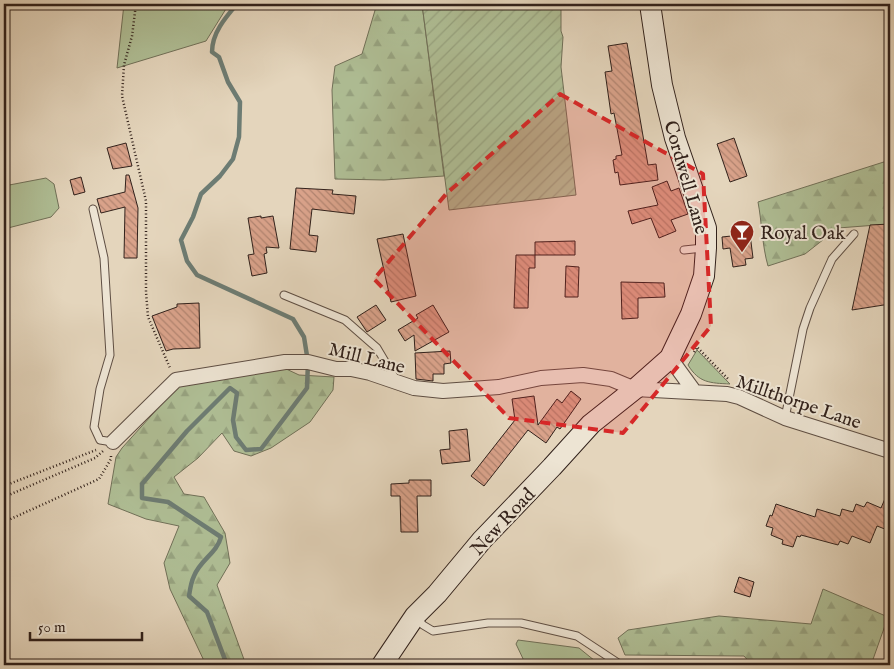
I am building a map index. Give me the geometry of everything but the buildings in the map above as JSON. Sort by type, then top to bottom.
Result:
[{"type":"main road","name":"Cordwell Lane","points":[[635,389],[675,365],[704,276],[706,248],[706,228],[675,138],[664,93],[650,4]]},
{"type":"main road","name":"New Road","points":[[382,665],[415,616],[482,540],[591,424],[635,389]]},
{"type":"street","name":"Mill Lane","points":[[176,380],[285,362],[308,362],[336,369],[351,369],[370,373],[414,388],[443,392],[498,387],[541,378],[583,375],[610,379],[635,389]]},
{"type":"street","points":[[675,365],[694,391]]},
{"type":"street","points":[[113,442],[176,380]]},
{"type":"street","name":"Millthorpe Lane","points":[[635,389],[727,394],[739,397],[785,418],[890,451]]},
{"type":"lane","points":[[93,209],[104,258],[110,355],[100,389],[94,427],[100,440],[113,442]]},
{"type":"lane","points":[[785,418],[803,329],[810,308],[832,259],[854,234]]},
{"type":"lane","points":[[684,250],[706,248]]},
{"type":"lane","points":[[284,295],[345,320],[377,348],[398,382]]},
{"type":"lane","points":[[415,616],[432,631],[488,623],[521,623],[577,636],[621,665]]},
{"type":"path","points":[[136,4],[132,36],[124,65],[122,96],[146,201],[146,292],[148,317],[176,380]]},
{"type":"path","points":[[675,365],[697,347],[732,383],[739,397]]},
{"type":"path","points":[[4,486],[113,442]]},
{"type":"path","points":[[4,497],[95,458],[113,442]]},
{"type":"path","points":[[4,522],[99,478],[111,459],[113,442]]},
{"type":"highlighted area","points":[[560,94],[703,174],[711,326],[623,433],[509,418],[374,279],[447,193]]},
{"type":"green space","points":[[124,4],[229,4],[206,41],[117,68]]},
{"type":"green space","points":[[383,4],[422,4],[444,176],[384,180],[335,179],[332,90],[335,66],[362,54],[376,7]]},
{"type":"green space","points":[[422,4],[561,4],[561,31],[563,37],[561,67],[576,195],[449,210]]},
{"type":"green space","points":[[890,160],[890,224],[838,228],[805,254],[768,266],[758,202]]},
{"type":"green space","points":[[46,178],[54,184],[59,208],[51,217],[4,229],[4,186]]},
{"type":"green space","points":[[697,350],[730,384],[706,381],[692,371],[688,365]]},
{"type":"green space","points":[[282,367],[299,375],[334,377],[333,390],[310,422],[271,448],[251,456],[234,451],[222,433],[198,458],[174,477],[184,494],[204,497],[225,533],[230,563],[217,585],[246,665],[206,665],[170,589],[164,563],[179,526],[146,519],[108,504],[116,457],[179,385]]},
{"type":"green space","points":[[823,589],[888,617],[871,665],[752,665],[744,656],[625,655],[618,638],[628,630],[719,616],[811,624]]},
{"type":"green space","points":[[518,640],[579,648],[600,665],[526,665],[516,644]]},
{"type":"waterway","points":[[227,665],[207,612],[189,596],[192,581],[197,570],[216,548],[221,537],[168,502],[142,498],[142,484],[187,431],[230,388],[237,393],[233,420],[236,437],[246,450],[261,449],[307,388],[308,362],[304,337],[293,319],[197,275],[187,261],[181,240],[193,217],[201,194],[220,176],[233,159],[239,137],[240,102],[228,82],[219,57],[212,52],[217,32],[237,4]]},
{"type":"place","name":"Royal Oak","points":[[742,253]]}]
